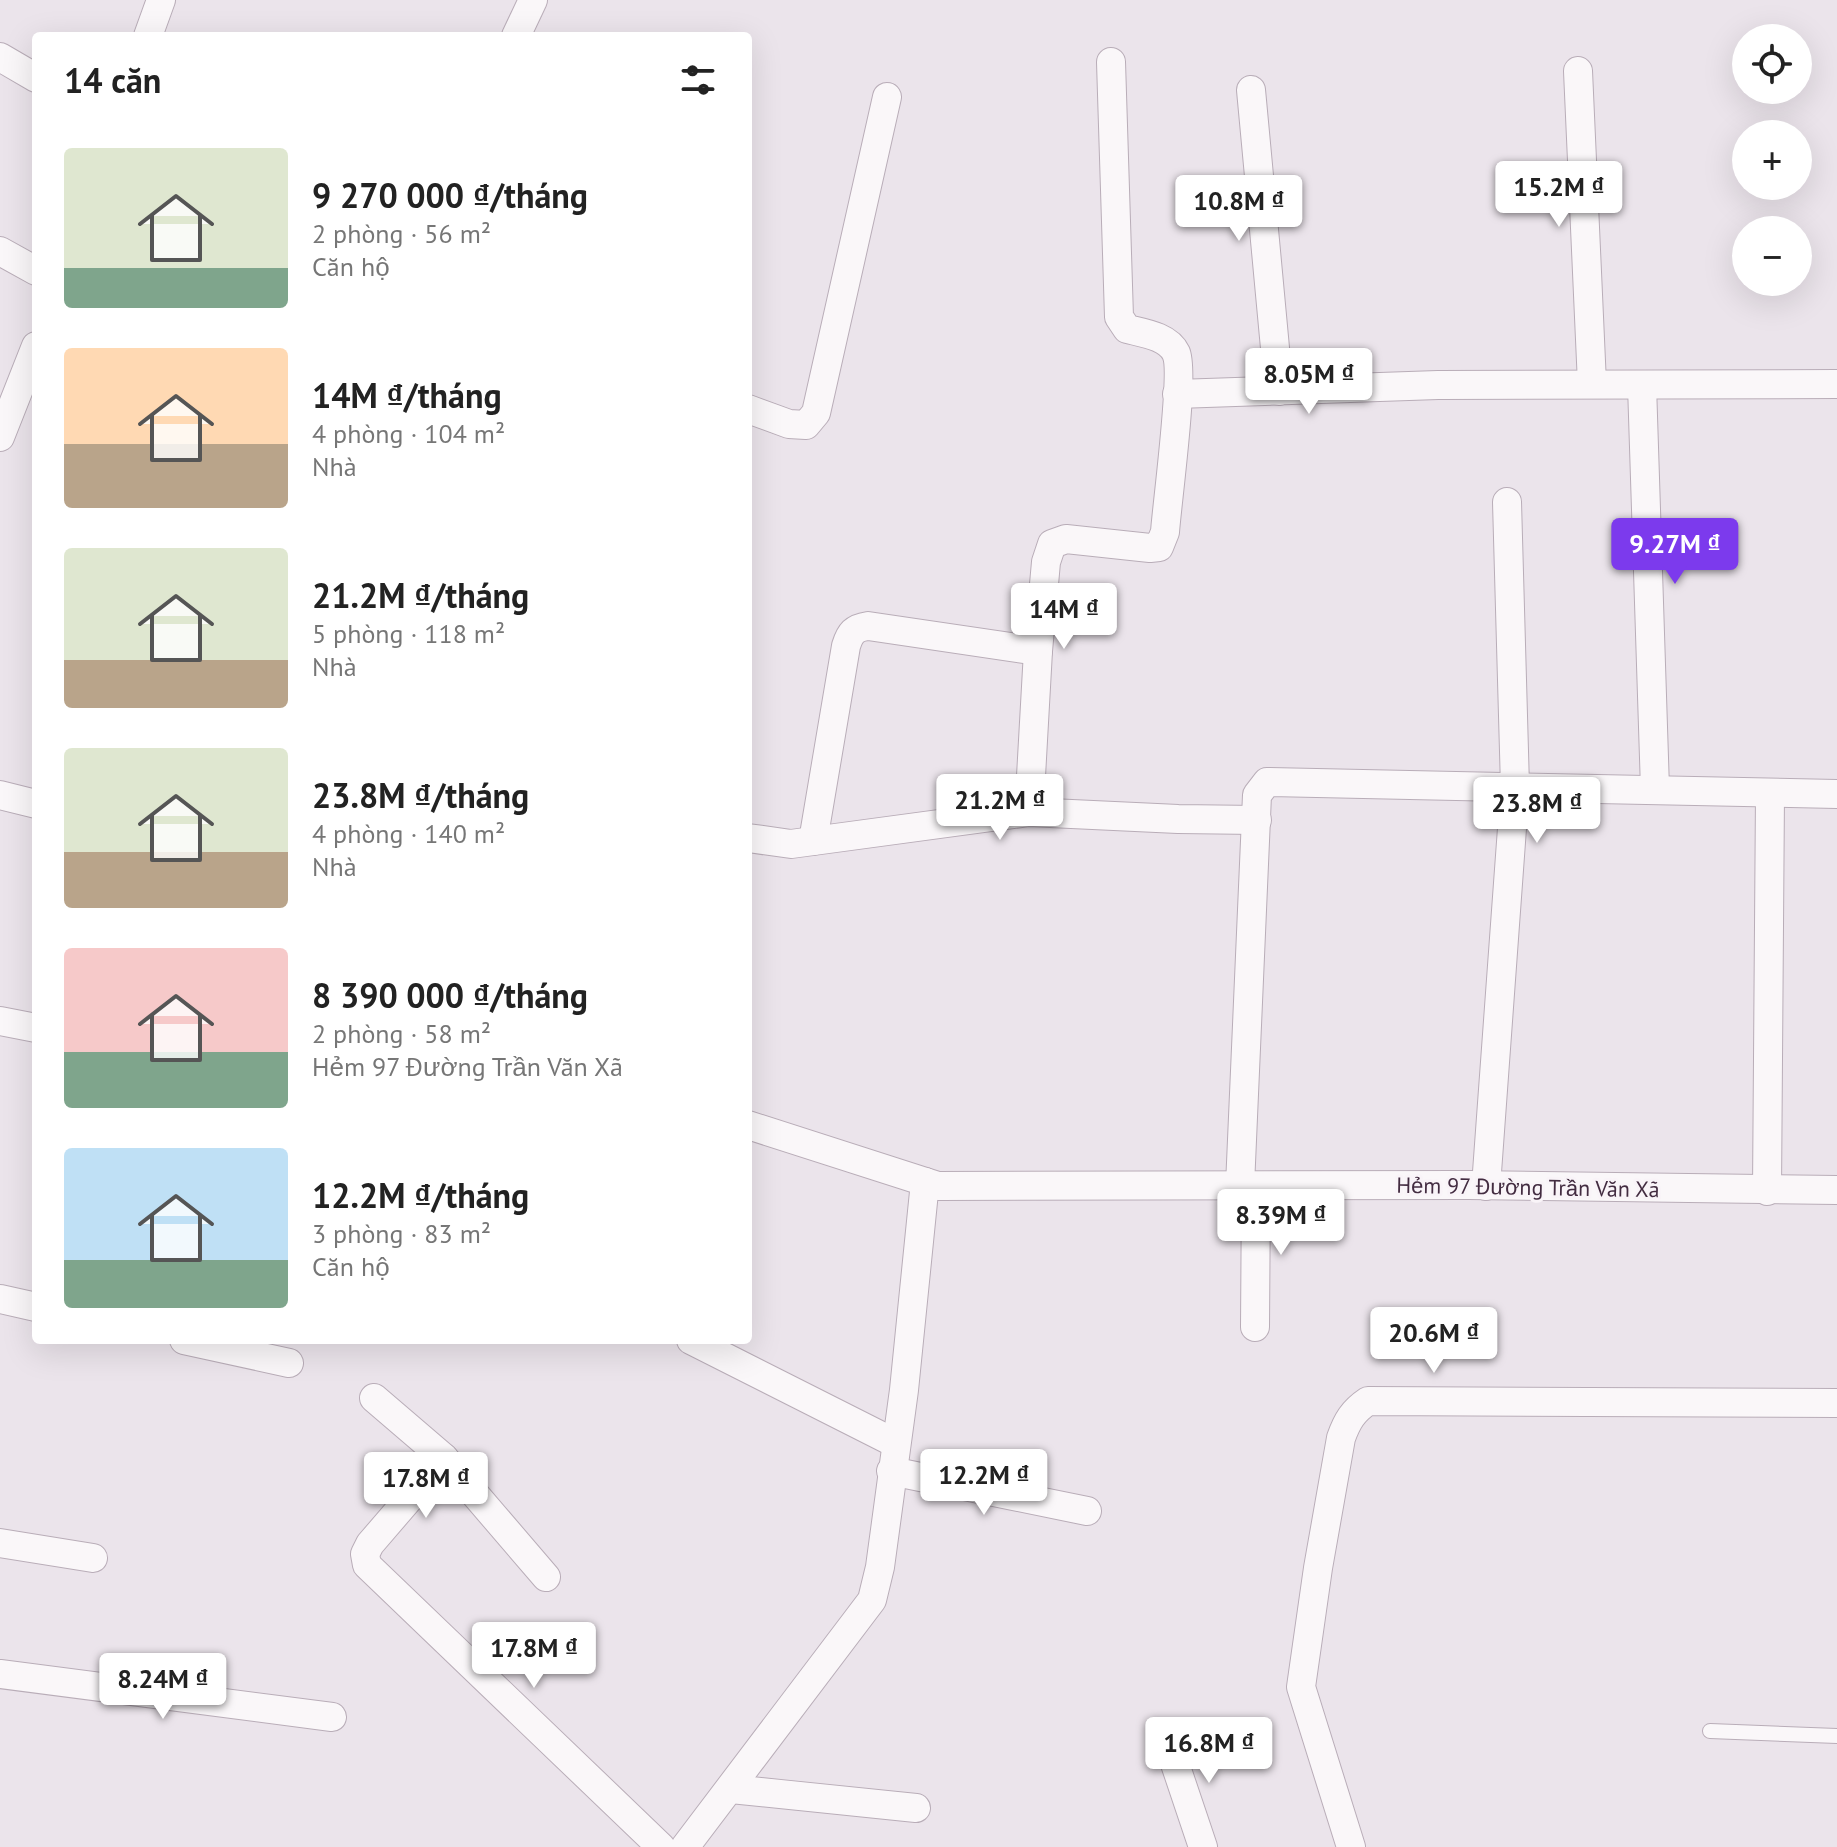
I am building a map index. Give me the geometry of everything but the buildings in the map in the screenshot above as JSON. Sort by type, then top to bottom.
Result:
[{"type":"street","points":[[149,32],[161,0]]},
{"type":"street","points":[[518,32],[533,0]]},
{"type":"street","points":[[0,57],[32,76]]},
{"type":"street","points":[[1029,812],[1038,651],[1046,562],[1052,544],[1066,539],[1159,547],[1165,532],[1178,355],[1170,345],[1149,334],[1127,329],[1119,317],[1111,62]]},
{"type":"street","points":[[1578,71],[1592,384]]},
{"type":"street","points":[[1251,90],[1279,391]]},
{"type":"street","points":[[752,410],[789,424],[806,425],[816,413],[887,97]]},
{"type":"street","points":[[0,251],[32,269]]},
{"type":"street","points":[[0,437],[32,356]]},
{"type":"street","points":[[1177,394],[1438,385],[1837,384]]},
{"type":"street","points":[[1642,385],[1655,789]]},
{"type":"street","points":[[1486,1186],[1515,787],[1507,502]]},
{"type":"street","points":[[813,841],[846,646],[857,627],[868,626],[1038,651]]},
{"type":"street","points":[[1255,1327],[1248,1186],[1257,795],[1267,782],[1837,794]]},
{"type":"street","points":[[1767,1191],[1770,794]]},
{"type":"street","points":[[0,795],[32,803]]},
{"type":"street","points":[[752,839],[791,844],[1029,812],[1257,820]]},
{"type":"street","points":[[0,1021],[32,1027]]},
{"type":"street","name":"Hẻm 97 Đường Trần Văn Xã","points":[[752,1126],[938,1186],[1486,1186],[1837,1190]]},
{"type":"street","points":[[685,1847],[872,1600],[880,1567],[904,1390],[925,1182]]},
{"type":"street","points":[[0,1299],[32,1306]]},
{"type":"street","points":[[202,1344],[289,1363]]},
{"type":"street","points":[[699,1344],[895,1443]]},
{"type":"street","points":[[374,1398],[444,1458],[546,1577]]},
{"type":"street","points":[[1351,1847],[1301,1687],[1341,1438],[1354,1410],[1368,1401],[1837,1403]]},
{"type":"street","points":[[444,1458],[370,1544],[365,1554],[367,1565],[661,1847]]},
{"type":"street","points":[[891,1471],[1087,1511]]},
{"type":"street","points":[[0,1543],[93,1558]]},
{"type":"street","points":[[0,1674],[332,1717]]},
{"type":"street","points":[[1167,1740],[1203,1847]]},
{"type":"street","points":[[731,1789],[916,1808]]},
{"type":"lane","points":[[1710,1731],[1837,1736]]}]
